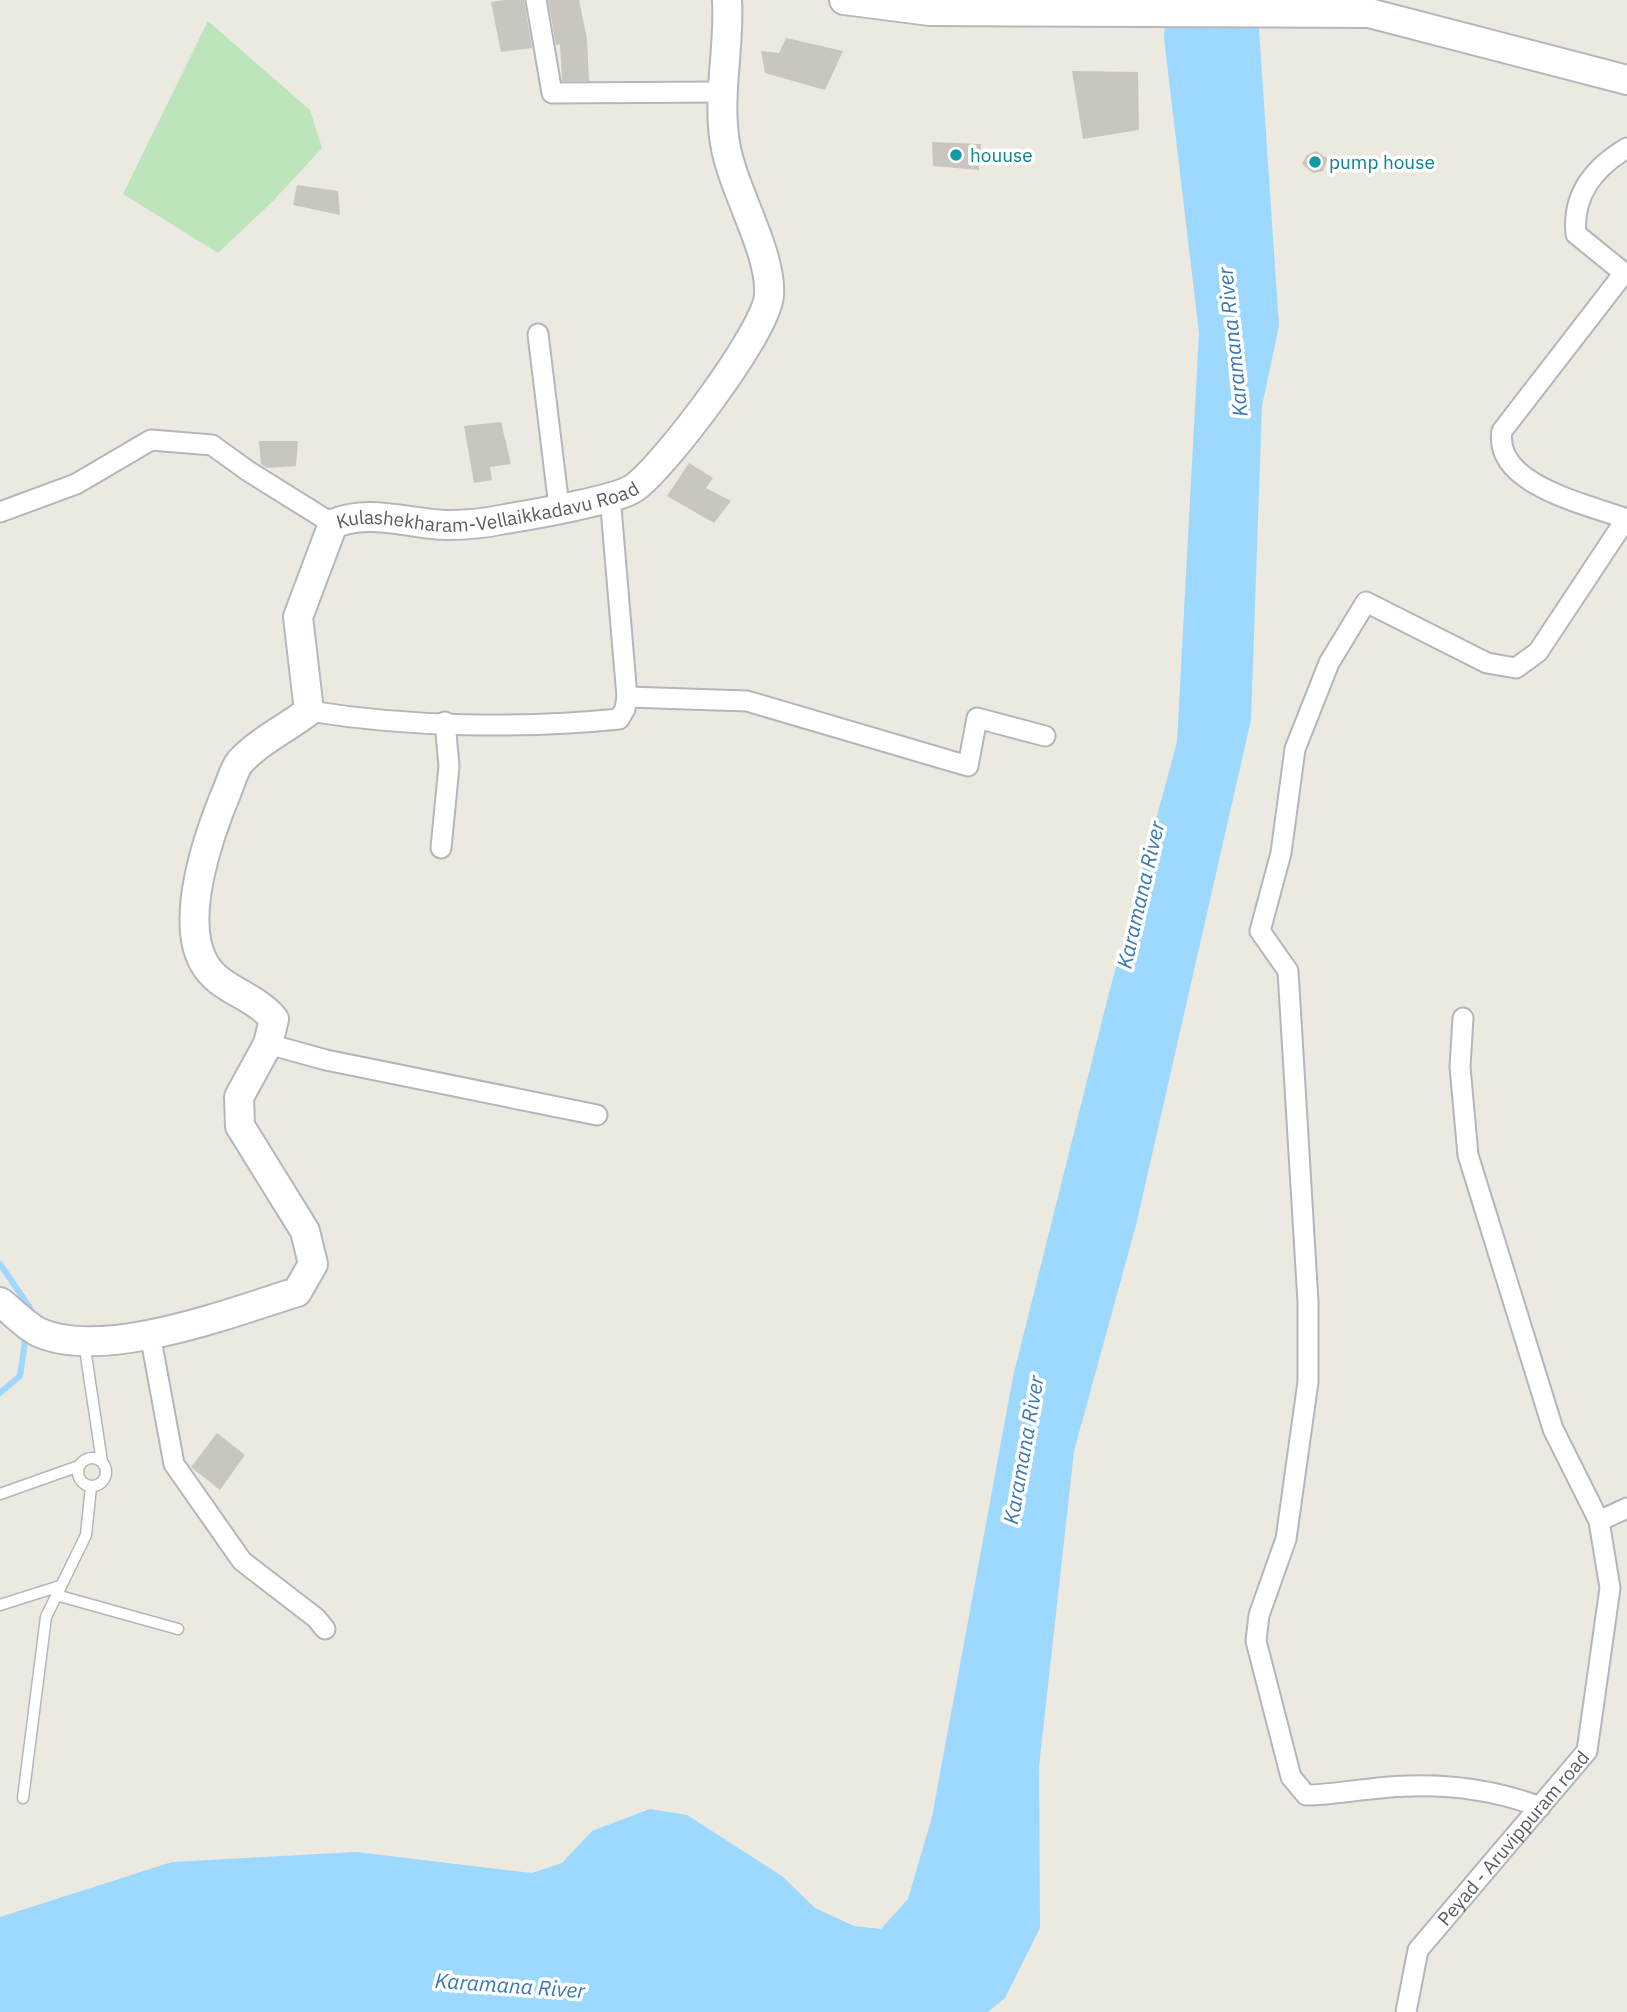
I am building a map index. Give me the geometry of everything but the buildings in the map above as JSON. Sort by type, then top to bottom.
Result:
[{"type":"street","points":[[536,0],[552,93],[722,92]]},
{"type":"street","name":"Kulashekharam-Vellaikkadavu Road","points":[[309,711],[298,617],[333,524],[351,516],[448,525],[503,520],[632,490],[660,465],[684,437],[757,325],[769,296],[765,266],[737,190],[724,142],[722,92],[729,33],[727,0]]},
{"type":"street","points":[[844,0],[930,11],[1370,13],[1627,80]]},
{"type":"street","points":[[1540,1807],[1503,1793],[1455,1786],[1371,1788],[1331,1795],[1306,1795],[1291,1777],[1256,1641],[1259,1615],[1286,1539],[1308,1382],[1308,1302],[1288,971],[1260,932],[1281,853],[1295,749],[1329,663],[1366,602],[1487,663],[1516,668],[1538,652],[1627,519],[1548,490],[1524,478],[1506,460],[1499,445],[1502,430],[1624,273],[1576,234],[1574,218],[1592,172],[1627,148]]},
{"type":"street","points":[[538,334],[559,507]]},
{"type":"street","points":[[0,512],[76,484],[151,440],[212,445],[333,524]]},
{"type":"street","points":[[0,1302],[38,1332],[84,1342],[150,1334],[297,1292],[313,1264],[305,1231],[240,1126],[239,1097],[268,1044],[274,1019],[261,1004],[217,981],[203,962],[196,940],[197,886],[207,839],[238,763],[309,711],[445,722],[553,726],[618,719],[625,709],[627,697],[610,496]]},
{"type":"street","points":[[627,697],[747,701],[968,766],[977,718],[1045,736]]},
{"type":"street","points":[[440,848],[449,766],[445,722]]},
{"type":"street","name":"Peyad - Aruvippuram road","points":[[1406,2012],[1418,1950],[1587,1751],[1610,1588],[1599,1521],[1553,1429],[1468,1155],[1460,1067],[1463,1017]]},
{"type":"street","points":[[268,1044],[326,1060],[597,1115]]},
{"type":"street","points":[[150,1334],[174,1464],[242,1561],[316,1618],[325,1629]]},
{"type":"street","points":[[1599,1521],[1627,1508]]},
{"type":"lane","points":[[79,1466],[79,1480],[91,1487],[100,1484],[106,1476],[84,1342]]},
{"type":"lane","points":[[0,1494],[79,1466],[89,1458],[102,1462]]},
{"type":"lane","points":[[23,1798],[46,1617],[86,1535],[91,1487]]},
{"type":"lane","points":[[0,1605],[58,1591],[178,1629]]},
{"type":"green space","points":[[208,21],[310,110],[322,148],[274,200],[218,253],[123,194]]},
{"type":"water","name":"Karamana River","points":[[1166,0],[1257,0],[1279,326],[1262,406],[1251,720],[1136,1225],[1074,1451],[1039,1766],[1040,1928],[1005,1998],[988,2012],[0,2012],[0,1917],[172,1862],[356,1852],[532,1873],[562,1863],[592,1831],[650,1809],[687,1815],[782,1876],[815,1908],[854,1926],[881,1929],[908,1899],[932,1817],[1013,1377],[1109,993],[1177,742],[1199,333],[1164,38]]},
{"type":"waterway","points":[[0,1264],[30,1308]]},
{"type":"waterway","points":[[0,1393],[20,1376],[25,1341]]},
{"type":"place","name":"houuse","points":[[956,155]]},
{"type":"place","name":"pump house","points":[[1315,162]]}]
